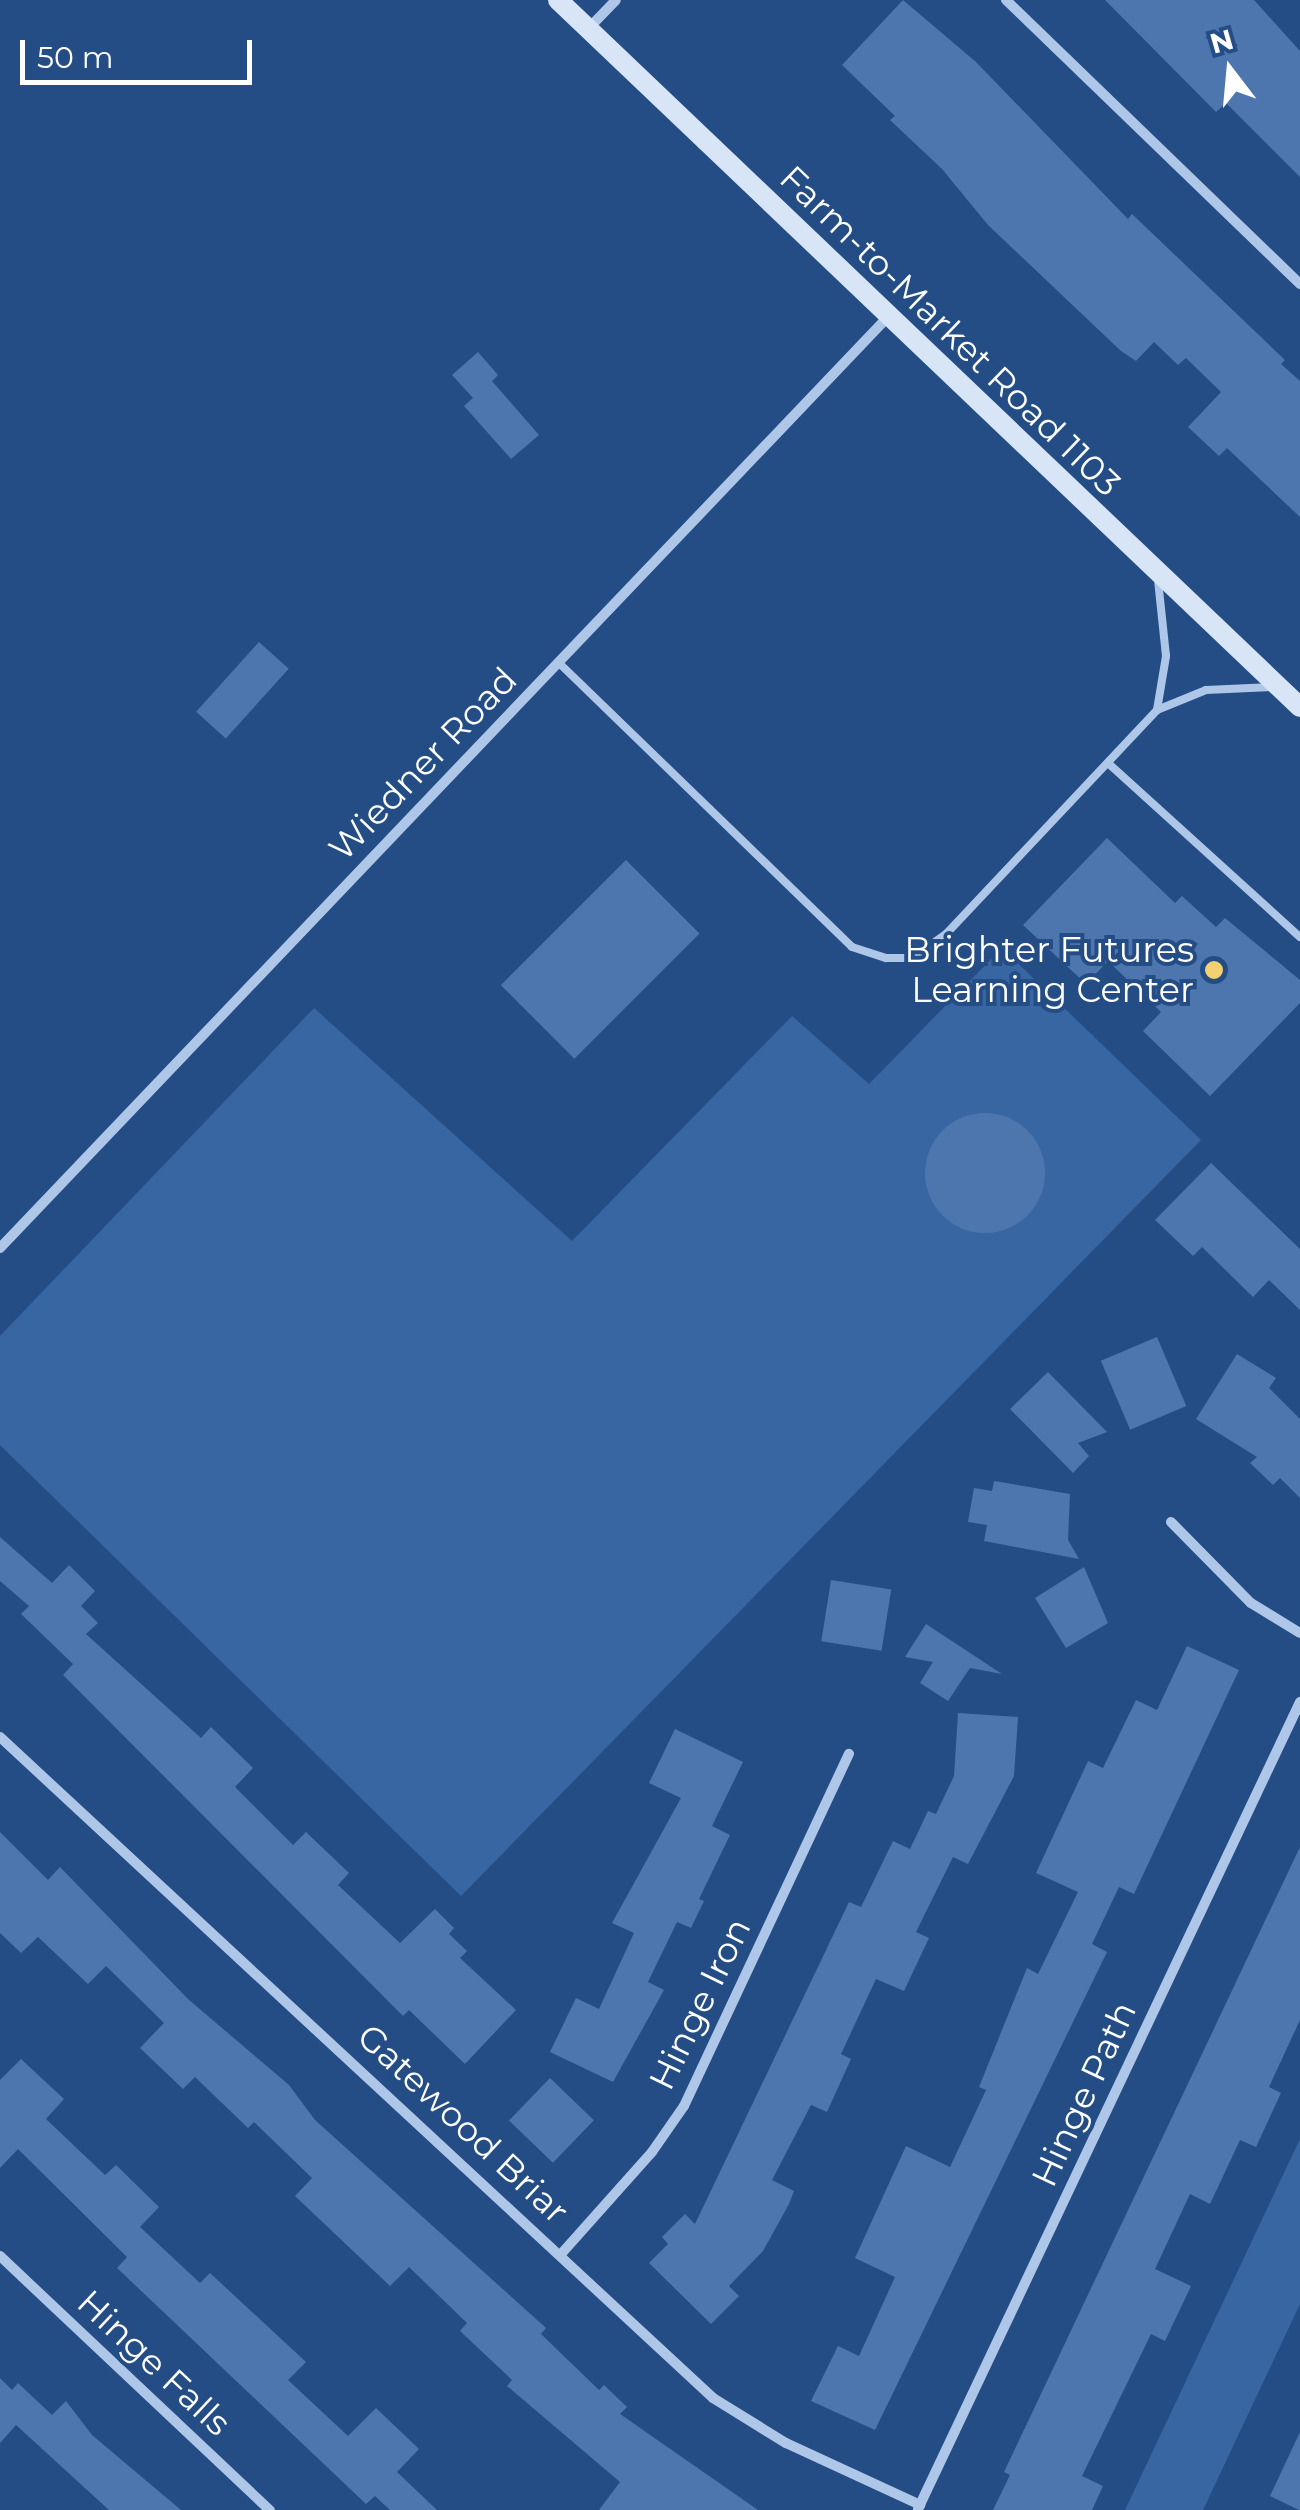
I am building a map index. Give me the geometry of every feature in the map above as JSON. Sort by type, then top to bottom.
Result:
[{"type":"main road","name":"Farm-to-Market Road 1103","points":[[558,0],[1300,708]]},
{"type":"street","points":[[588,29],[616,0]]},
{"type":"street","points":[[1006,0],[1300,284]]},
{"type":"street","name":"Wiedner Road","points":[[0,1248],[887,318]]},
{"type":"street","points":[[1171,1522],[1250,1603],[1300,1632]]},
{"type":"street","name":"Hinge Path","points":[[919,2508],[1300,1702]]},
{"type":"street","name":"Gatewood Briar","points":[[0,1737],[562,2253],[713,2398],[786,2443],[919,2508]]},
{"type":"street","name":"Hinge Iron","points":[[562,2253],[652,2152],[684,2106],[849,1754]]},
{"type":"street","name":"Hinge Falls","points":[[0,2256],[270,2510]]},
{"type":"lane","points":[[1157,710],[1166,656],[1158,573]]},
{"type":"lane","points":[[558,662],[852,947],[886,958],[913,958],[948,933],[1157,710],[1206,690],[1278,687]]},
{"type":"lane","points":[[1108,763],[1300,937]]},
{"type":"shaded area","points":[[1002,948],[1201,1140],[461,1896],[0,1445],[0,1336],[314,1008],[572,1241],[792,1016],[869,1084]]},
{"type":"shaded area","points":[[1300,2139],[1300,2304],[1203,2510],[1125,2510]]},
{"type":"building","points":[[903,0],[976,62],[1128,219],[1132,214],[1285,360],[1281,364],[1300,381],[1300,517],[1227,448],[1219,456],[1188,427],[1221,392],[1186,358],[1178,365],[1154,342],[1136,361],[1121,351],[988,225],[942,169],[890,120],[895,116],[842,65]]},
{"type":"building","points":[[1105,0],[1254,0],[1300,51],[1300,177],[1226,103],[1216,112]]},
{"type":"building","points":[[478,352],[498,375],[492,381],[539,435],[511,459],[464,406],[473,398],[452,375]]},
{"type":"building","points":[[259,642],[289,669],[226,739],[196,712]]},
{"type":"building","name":"Brighter Futures Learning Center","points":[[1107,838],[1175,903],[1182,896],[1216,927],[1225,918],[1300,980],[1300,1003],[1210,1096],[1143,1031],[1161,1012],[1108,961],[1086,984],[1023,925]]},
{"type":"building","points":[[626,860],[700,934],[574,1059],[501,985]]},
{"type":"building","points":[[985,1113],[1008,1118],[1027,1131],[1040,1150],[1045,1173],[1040,1196],[1027,1215],[1008,1228],[985,1233],[962,1228],[943,1215],[930,1196],[925,1173],[930,1150],[943,1131],[962,1118]]},
{"type":"building","points":[[1211,1163],[1300,1249],[1300,1310],[1269,1280],[1253,1297],[1202,1247],[1193,1256],[1155,1220]]},
{"type":"building","points":[[1157,1337],[1186,1406],[1130,1430],[1101,1361]]},
{"type":"building","points":[[1237,1354],[1276,1378],[1269,1388],[1300,1419],[1300,1498],[1280,1478],[1273,1485],[1250,1463],[1257,1457],[1196,1419]]},
{"type":"building","points":[[1048,1372],[1107,1432],[1078,1443],[1089,1456],[1073,1473],[1010,1409]]},
{"type":"building","points":[[994,1481],[1070,1494],[1068,1540],[1079,1559],[984,1541],[987,1525],[968,1522],[974,1488],[992,1491]]},
{"type":"building","points":[[0,1537],[52,1583],[69,1565],[95,1591],[81,1606],[98,1623],[86,1634],[201,1738],[211,1727],[253,1768],[235,1787],[293,1845],[306,1832],[349,1873],[338,1885],[400,1943],[435,1909],[454,1928],[449,1934],[467,1951],[460,1958],[516,2010],[465,2064],[409,2010],[403,2016],[63,1675],[73,1664],[21,1614],[29,1606],[0,1581]]},
{"type":"building","points":[[1084,1567],[1108,1623],[1066,1648],[1035,1598]]},
{"type":"building","points":[[831,1580],[891,1590],[882,1651],[821,1641]]},
{"type":"building","points":[[926,1624],[1002,1674],[970,1668],[948,1701],[920,1683],[933,1662],[905,1657]]},
{"type":"building","points":[[1187,1646],[1239,1670],[1134,1894],[1119,1887],[1092,1944],[1107,1952],[875,2430],[811,2401],[838,2346],[859,2356],[895,2277],[855,2258],[906,2146],[950,2167],[986,2090],[979,2087],[1027,1968],[1038,1974],[1078,1892],[1036,1873],[1088,1761],[1103,1768],[1136,1700],[1157,1710]]},
{"type":"building","points":[[958,1713],[1018,1717],[1014,1776],[968,1864],[953,1857],[916,1932],[929,1938],[904,1991],[876,1979],[841,2054],[851,2059],[827,2112],[811,2105],[772,2180],[794,2191],[789,2204],[763,2251],[729,2286],[739,2296],[711,2324],[649,2263],[668,2244],[662,2237],[685,2214],[695,2224],[849,1902],[861,1907],[893,1841],[910,1849],[928,1811],[936,1814],[954,1776]]},
{"type":"building","points":[[675,1729],[743,1762],[712,1826],[730,1835],[699,1899],[704,1901],[691,1928],[677,1922],[648,1982],[664,1990],[613,2082],[550,2052],[576,1998],[599,2009],[634,1933],[612,1923],[681,1798],[649,1783]]},
{"type":"building","points":[[0,1832],[48,1880],[60,1867],[188,1999],[289,2085],[315,2120],[546,2328],[541,2334],[599,2390],[604,2385],[627,2407],[620,2414],[758,2510],[599,2510],[620,2482],[507,2386],[512,2380],[460,2331],[467,2323],[409,2267],[390,2286],[295,2196],[312,2178],[254,2122],[248,2128],[195,2077],[183,2089],[140,2048],[164,2023],[106,1966],[88,1984],[38,1937],[21,1953],[0,1933]]},
{"type":"building","points":[[1300,1847],[1300,2020],[1269,2087],[1281,2093],[1256,2147],[1240,2140],[1210,2204],[1190,2194],[1155,2269],[1191,2286],[1165,2341],[1151,2334],[1082,2476],[1103,2486],[1092,2510],[993,2510],[1010,2475],[1004,2472]]},
{"type":"building","points":[[21,2059],[64,2099],[46,2119],[105,2175],[116,2165],[159,2207],[140,2227],[200,2283],[210,2273],[306,2362],[288,2380],[348,2436],[376,2408],[419,2449],[397,2472],[437,2510],[390,2510],[375,2496],[366,2504],[117,2268],[127,2257],[18,2149],[0,2168],[0,2080]]},
{"type":"building","points":[[550,2078],[594,2120],[553,2163],[509,2120]]},
{"type":"building","points":[[0,2378],[12,2390],[18,2383],[52,2415],[66,2401],[92,2435],[181,2510],[109,2510],[16,2425],[0,2443]]},
{"type":"building","points":[[1300,2432],[1300,2510],[1299,2510],[1270,2496]]},
{"type":"place","name":"Brighter Futures Learning Center","points":[[1214,970]]}]
